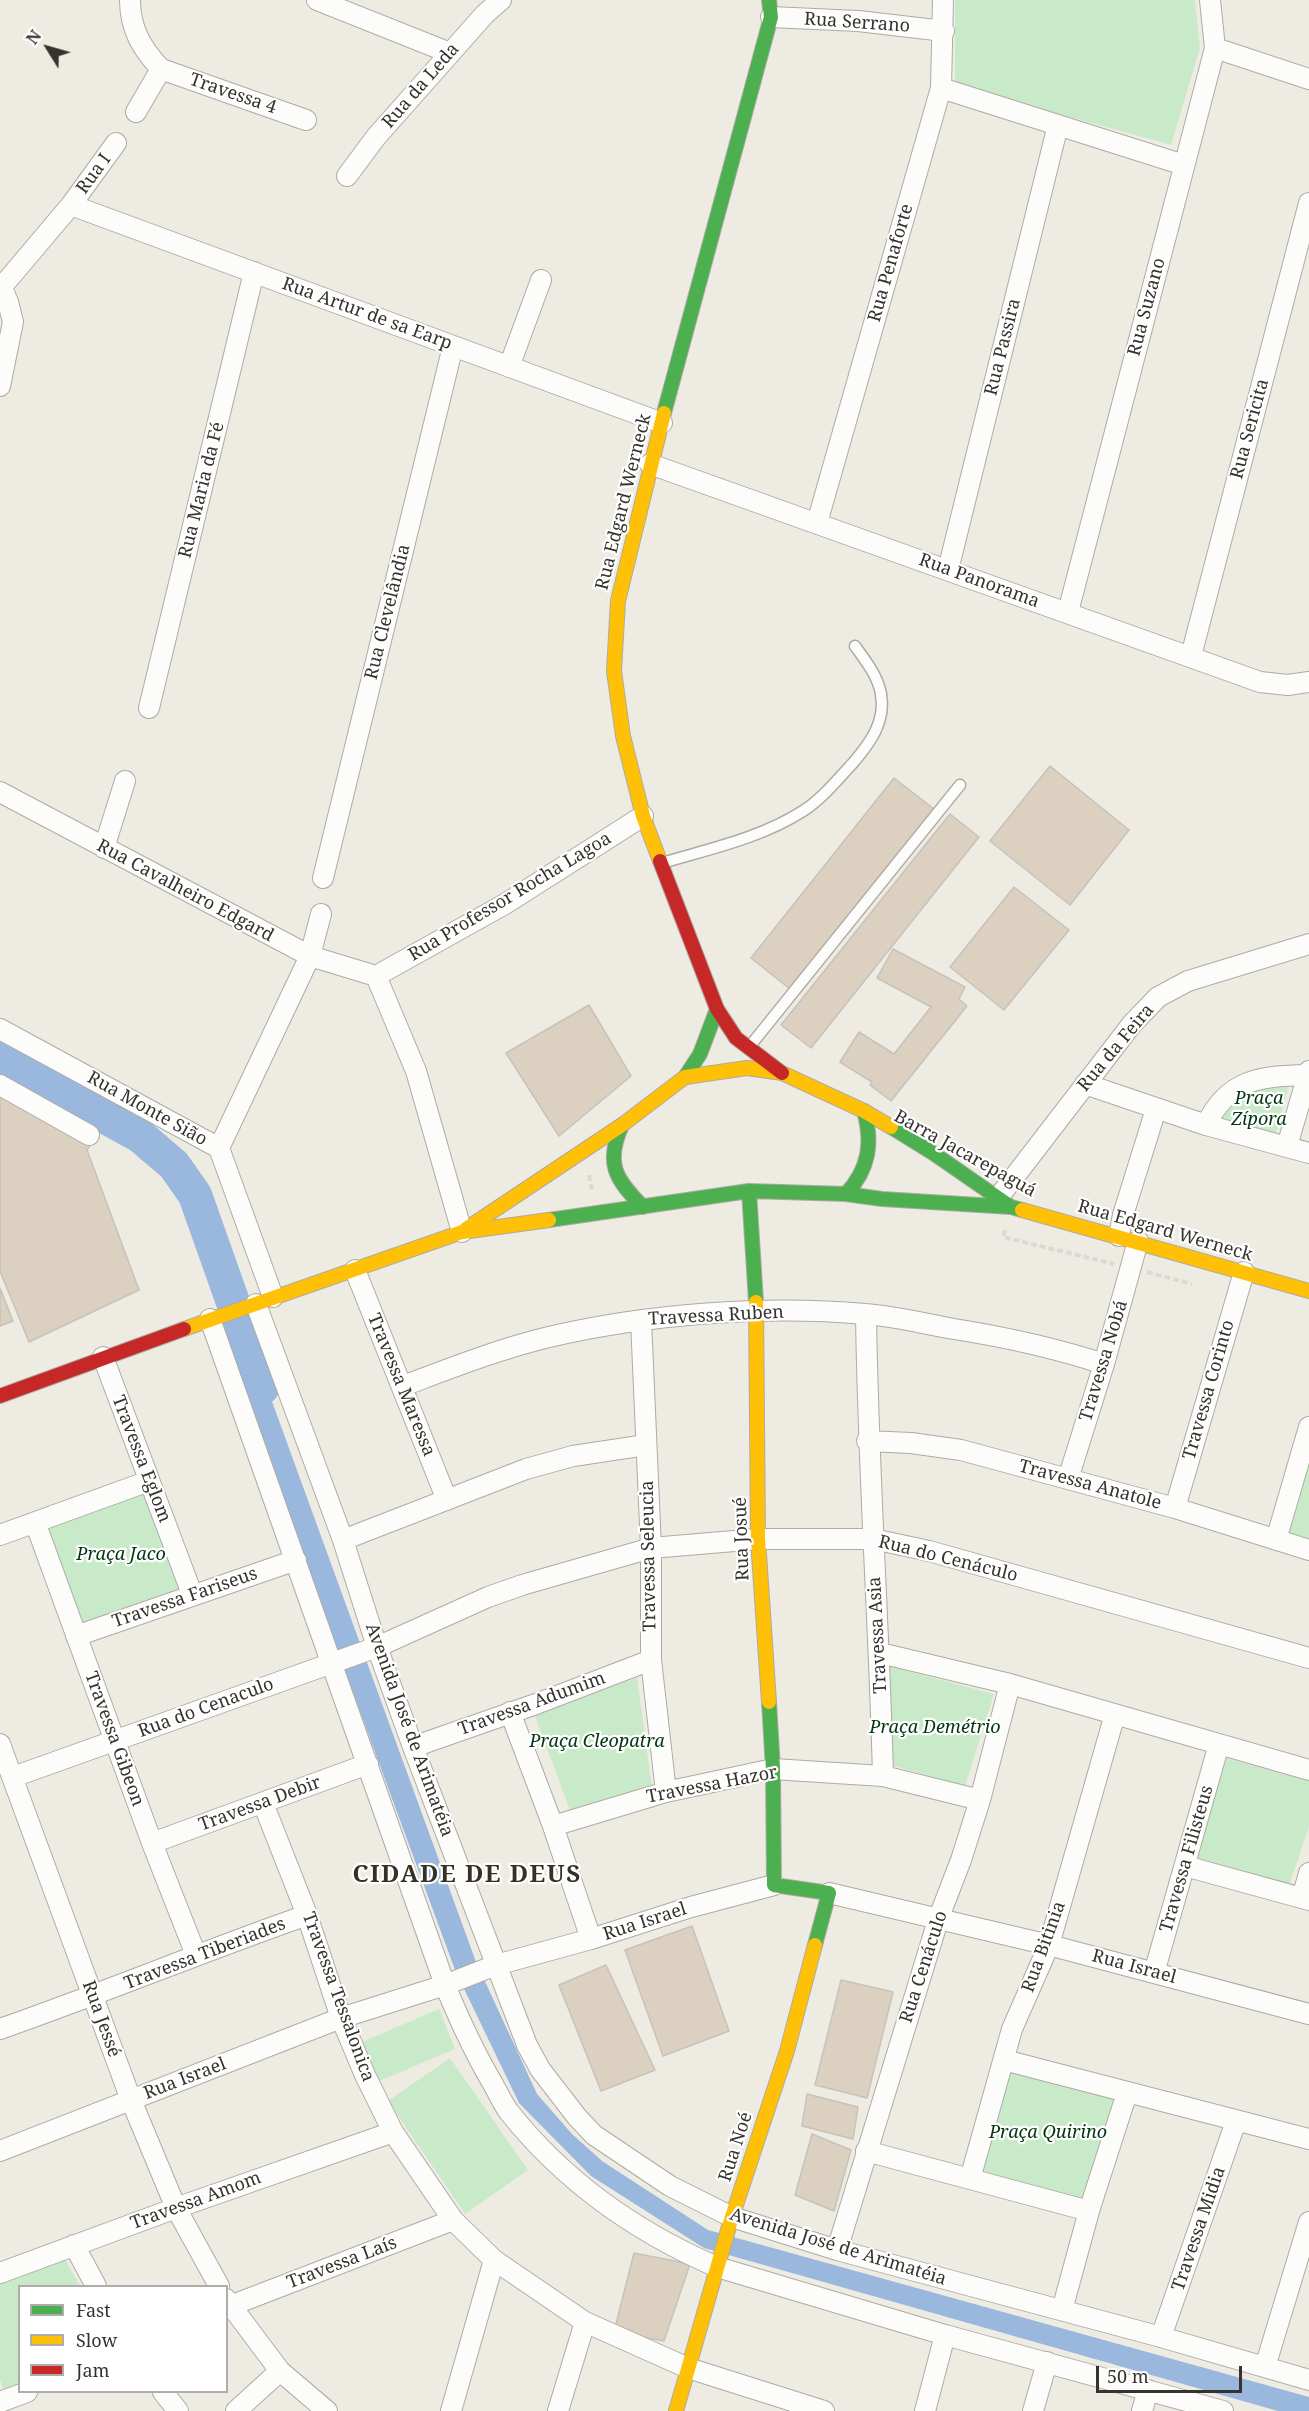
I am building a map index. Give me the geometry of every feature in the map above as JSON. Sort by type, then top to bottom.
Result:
[{"type":"street","points":[[130,0],[135,32],[144,52],[160,69],[136,112]]},
{"type":"street","points":[[317,0],[450,53]]},
{"type":"street","name":"Rua da Leda","points":[[347,176],[376,137],[485,14],[501,0]]},
{"type":"street","name":"Rua Penaforte","points":[[817,524],[941,88],[943,0]]},
{"type":"street","name":"Rua Suzano","points":[[1068,612],[1215,48],[1210,0]]},
{"type":"street","name":"Rua Serrano","points":[[770,9],[944,31]]},
{"type":"street","name":"Rua Edgard Werneck","points":[[770,9],[650,464],[618,601],[614,671],[623,736],[643,816],[717,1009],[736,1038],[782,1073]]},
{"type":"street","points":[[1215,48],[1309,79]]},
{"type":"street","name":"Travessa 4","points":[[160,69],[306,120]]},
{"type":"street","points":[[941,88],[1184,165]]},
{"type":"street","name":"Rua Passira","points":[[948,570],[1058,125]]},
{"type":"street","name":"Rua I","points":[[1,289],[71,205],[116,143]]},
{"type":"street","name":"Rua Sericita","points":[[1191,656],[1309,202]]},
{"type":"street","name":"Rua Artur de sa Earp","points":[[71,205],[662,423]]},
{"type":"street","name":"Rua Maria da Fé","points":[[149,708],[254,272]]},
{"type":"street","points":[[509,367],[541,280]]},
{"type":"street","points":[[0,386],[13,322],[8,302],[1,289]]},
{"type":"street","name":"Rua Clevelândia","points":[[323,878],[453,346]]},
{"type":"street","name":"Rua Panorama","points":[[650,464],[1260,682],[1288,686],[1309,682]]},
{"type":"street","points":[[104,849],[125,781]]},
{"type":"street","name":"Rua Cavalheiro Edgard","points":[[0,792],[310,956],[376,976]]},
{"type":"street","name":"Rua Professor Rocha Lagoa","points":[[376,976],[505,904],[643,816]]},
{"type":"street","points":[[219,1148],[310,956],[321,914]]},
{"type":"street","name":"Rua da Feira","points":[[1005,1203],[1085,1084],[1132,1024],[1158,998],[1188,981],[1309,944]]},
{"type":"street","points":[[376,976],[416,1071],[462,1232]]},
{"type":"street","points":[[462,1232],[622,1125],[685,1077],[700,1054],[717,1009]]},
{"type":"street","name":"Rua Monte Sião","points":[[0,1029],[219,1148],[258,1302]]},
{"type":"street","points":[[685,1077],[747,1068],[782,1073],[864,1111],[933,1152],[1005,1203]]},
{"type":"street","points":[[1206,1125],[1215,1106],[1227,1093],[1269,1076],[1308,1073],[1287,1146]]},
{"type":"street","points":[[1085,1084],[1206,1125],[1309,1153]]},
{"type":"street","points":[[0,1085],[89,1135]]},
{"type":"street","name":"Travessa Nobá","points":[[1068,1479],[1104,1364],[1128,1239],[1123,1215],[1156,1109]]},
{"type":"street","points":[[846,1194],[861,1177],[868,1161],[870,1131],[864,1111]]},
{"type":"street","points":[[622,1125],[613,1141],[612,1162],[616,1176],[630,1195],[643,1207]]},
{"type":"street","points":[[0,1395],[214,1317],[462,1232],[749,1191],[1005,1203]]},
{"type":"street","name":"Rua Josué","points":[[749,1191],[756,1310],[758,1539],[773,1769],[774,1885]]},
{"type":"street","name":"Rua Edgard Werneck","points":[[1005,1203],[1309,1291]]},
{"type":"street","name":"Travessa Maressa","points":[[355,1270],[447,1500]]},
{"type":"street","name":"Travessa Corinto","points":[[1175,1508],[1244,1272]]},
{"type":"street","name":"Avenida José de Arimatéia","points":[[258,1302],[343,1540],[374,1648],[413,1747],[493,1967],[540,2069],[594,2135],[670,2186],[731,2220],[1161,2337],[1309,2380]]},
{"type":"street","name":"Travessa Ruben","points":[[403,1386],[483,1356],[550,1337],[641,1320],[756,1310],[866,1314],[1061,1350],[1104,1364]]},
{"type":"street","name":"Travessa Asia","points":[[866,1314],[867,1441],[880,1653],[883,1776]]},
{"type":"street","points":[[214,1317],[296,1560],[335,1660],[368,1764],[449,1983],[466,2037],[508,2110],[553,2160],[618,2215],[686,2254],[945,2335],[1223,2411]]},
{"type":"street","name":"Travessa Seleucia","points":[[641,1320],[651,1548],[651,1660],[666,1792]]},
{"type":"street","name":"Travessa Eglom","points":[[103,1357],[192,1594]]},
{"type":"street","points":[[1275,1540],[1309,1427]]},
{"type":"street","name":"Travessa Anatole","points":[[867,1441],[911,1443],[961,1450],[1175,1508],[1309,1550]]},
{"type":"street","points":[[343,1540],[491,1482],[564,1459],[646,1445]]},
{"type":"street","points":[[0,1534],[149,1481]]},
{"type":"street","name":"Travessa Gibeon","points":[[35,1522],[152,1843],[196,1955]]},
{"type":"street","name":"Rua do Cenáculo","points":[[374,1648],[505,1591],[651,1548],[758,1539],[873,1539],[929,1551],[1309,1658]]},
{"type":"street","name":"Travessa Fariseus","points":[[76,1636],[192,1594],[296,1560]]},
{"type":"street","name":"Rua do Cenaculo","points":[[13,1777],[335,1660],[374,1648]]},
{"type":"street","points":[[880,1653],[1010,1684],[1309,1770]]},
{"type":"street","name":"Travessa Adumim","points":[[413,1747],[651,1660]]},
{"type":"street","name":"Rua Cenáculo","points":[[837,2250],[939,1917],[961,1860],[980,1800],[1010,1684]]},
{"type":"street","points":[[510,1712],[553,1826],[591,1939]]},
{"type":"street","name":"Rua Bitinia","points":[[969,2179],[1012,2029],[1049,1945],[1115,1714]]},
{"type":"street","name":"Rua Jessé","points":[[0,1744],[131,2100],[176,2208],[218,2285]]},
{"type":"street","name":"Travessa Filisteus","points":[[1154,1973],[1219,1744]]},
{"type":"street","name":"Travessa Debir","points":[[152,1843],[368,1764]]},
{"type":"street","name":"Travessa Hazor","points":[[553,1826],[666,1792],[773,1769],[883,1776],[980,1800]]},
{"type":"street","name":"Travessa Tessalonica","points":[[263,1803],[307,1915],[342,2018],[365,2075],[393,2132],[453,2220],[494,2260],[585,2322],[688,2368],[797,2407],[824,2411]]},
{"type":"street","points":[[1185,1866],[1305,1899],[1309,1873]]},
{"type":"street","name":"Rua Israel","points":[[0,2151],[342,2018],[493,1967],[691,1907],[774,1885],[829,1893],[939,1917],[1309,2014]]},
{"type":"street","name":"Rua Noé","points":[[676,2411],[717,2264],[787,2051],[829,1893]]},
{"type":"street","name":"Travessa Tiberiades","points":[[0,2029],[93,1997],[196,1955],[307,1915]]},
{"type":"street","points":[[1004,2060],[1309,2139]]},
{"type":"street","points":[[1062,2310],[1089,2211],[1127,2093]]},
{"type":"street","name":"Travessa Midia","points":[[1161,2337],[1236,2121]]},
{"type":"street","name":"Travessa Amom","points":[[0,2273],[393,2132]]},
{"type":"street","points":[[866,2151],[1089,2211]]},
{"type":"street","name":"Travessa Laís","points":[[228,2302],[453,2220]]},
{"type":"street","points":[[1265,2367],[1309,2222]]},
{"type":"street","points":[[74,2245],[95,2285]]},
{"type":"street","points":[[451,2411],[494,2260]]},
{"type":"street","points":[[228,2302],[280,2371],[327,2411]]},
{"type":"street","points":[[558,2411],[585,2322]]},
{"type":"street","points":[[925,2411],[945,2335]]},
{"type":"street","points":[[1033,2411],[1047,2362]]},
{"type":"street","points":[[236,2411],[280,2371]]},
{"type":"street","points":[[1142,2411],[1148,2390]]},
{"type":"street","points":[[1,2403],[23,2393]]},
{"type":"street","points":[[164,2393],[178,2411]]},
{"type":"lane","points":[[661,863],[756,835],[804,810],[861,754],[869,745],[881,719],[881,693],[874,674],[855,646]]},
{"type":"lane","points":[[748,1048],[960,785]]},
{"type":"green space","points":[[955,0],[1195,0],[1200,48],[1171,145],[955,85]]},
{"type":"green space","name":"Praça Zípora","points":[[1290,1081],[1275,1136],[1217,1119],[1241,1092]]},
{"type":"green space","points":[[1309,1455],[1309,1543],[1283,1534]]},
{"type":"green space","name":"Praça Jaco","points":[[155,1484],[193,1587],[81,1628],[43,1525]]},
{"type":"green space","name":"Praça Demétrio","points":[[888,1666],[994,1694],[965,1786],[891,1765]]},
{"type":"green space","name":"Praça Cleopatra","points":[[637,1678],[652,1788],[571,1813],[533,1711]]},
{"type":"green space","points":[[1221,1757],[1309,1781],[1309,1827],[1289,1885],[1195,1858]]},
{"type":"green space","points":[[439,2009],[455,2049],[377,2082],[362,2042]]},
{"type":"green space","points":[[450,2058],[528,2170],[465,2214],[388,2101]]},
{"type":"green space","name":"Praça Quirino","points":[[1007,2064],[1124,2097],[1091,2202],[975,2172]]},
{"type":"green space","points":[[64,2258],[79,2285],[18,2285],[18,2390],[6,2396],[0,2380],[0,2282]]},
{"type":"water","points":[[250,1341],[476,1962],[537,2094],[572,2134],[602,2161],[708,2230],[1309,2397],[1309,2411],[1278,2411],[704,2248],[591,2176],[519,2103],[455,1970],[227,1349]]},
{"type":"building","points":[[1050,766],[1129,830],[1070,905],[990,841]]},
{"type":"building","points":[[894,778],[934,809],[790,989],[751,958]]},
{"type":"building","points":[[950,814],[979,837],[811,1048],[781,1025]]},
{"type":"building","points":[[1014,887],[1069,930],[1004,1010],[950,967]]},
{"type":"building","points":[[893,949],[965,987],[959,999],[967,1006],[891,1101],[870,1085],[872,1082],[840,1062],[859,1032],[894,1054],[931,1007],[877,978]]},
{"type":"building","points":[[589,1005],[631,1076],[559,1136],[506,1053]]},
{"type":"building","points":[[0,1093],[93,1140],[87,1150],[139,1290],[29,1342],[0,1271]]},
{"type":"building","points":[[0,1288],[13,1321],[0,1326]]},
{"type":"building","points":[[692,1926],[729,2031],[663,2056],[625,1950]]},
{"type":"building","points":[[606,1965],[655,2070],[601,2091],[559,1985]]},
{"type":"building","points":[[841,1980],[893,1992],[867,2098],[815,2085]]},
{"type":"building","points":[[807,2094],[858,2107],[853,2139],[802,2126]]},
{"type":"building","points":[[812,2134],[851,2150],[834,2211],[795,2195]]},
{"type":"building","points":[[634,2253],[690,2264],[664,2341],[614,2332]]},
{"type":"waterway","points":[[0,1059],[140,1136],[174,1165],[195,1195],[263,1387]]},
{"type":"traffic: fast","points":[[664,413],[771,17],[769,0]]},
{"type":"traffic: fast","points":[[685,1077],[700,1054],[717,1009]]},
{"type":"traffic: fast","points":[[846,1194],[860,1175],[867,1155],[868,1134],[864,1111]]},
{"type":"traffic: fast","points":[[622,1125],[614,1150],[616,1170],[626,1188],[643,1207]]},
{"type":"traffic: fast","points":[[891,1127],[1011,1207]]},
{"type":"traffic: fast","points":[[549,1220],[749,1191],[846,1194],[882,1199],[1011,1207],[1022,1210]]},
{"type":"traffic: fast","points":[[749,1191],[756,1302]]},
{"type":"traffic: fast","points":[[769,1702],[773,1769],[774,1885],[829,1893],[815,1945]]},
{"type":"traffic: slow","points":[[660,861],[643,816],[623,736],[614,671],[618,601],[664,413]]},
{"type":"traffic: slow","points":[[466,1229],[622,1125],[685,1077],[747,1068],[782,1073],[864,1111],[891,1127]]},
{"type":"traffic: slow","points":[[1022,1210],[1309,1291]]},
{"type":"traffic: slow","points":[[184,1329],[462,1232],[549,1220]]},
{"type":"traffic: slow","points":[[756,1302],[758,1539],[769,1702]]},
{"type":"traffic: slow","points":[[676,2411],[730,2223],[787,2051],[815,1945]]},
{"type":"traffic: jam","points":[[660,861],[717,1009],[736,1038],[782,1073]]},
{"type":"traffic: jam","points":[[0,1396],[184,1329]]},
{"type":"district","name":"CIDADE DE DEUS","points":[[467,1875]]}]
